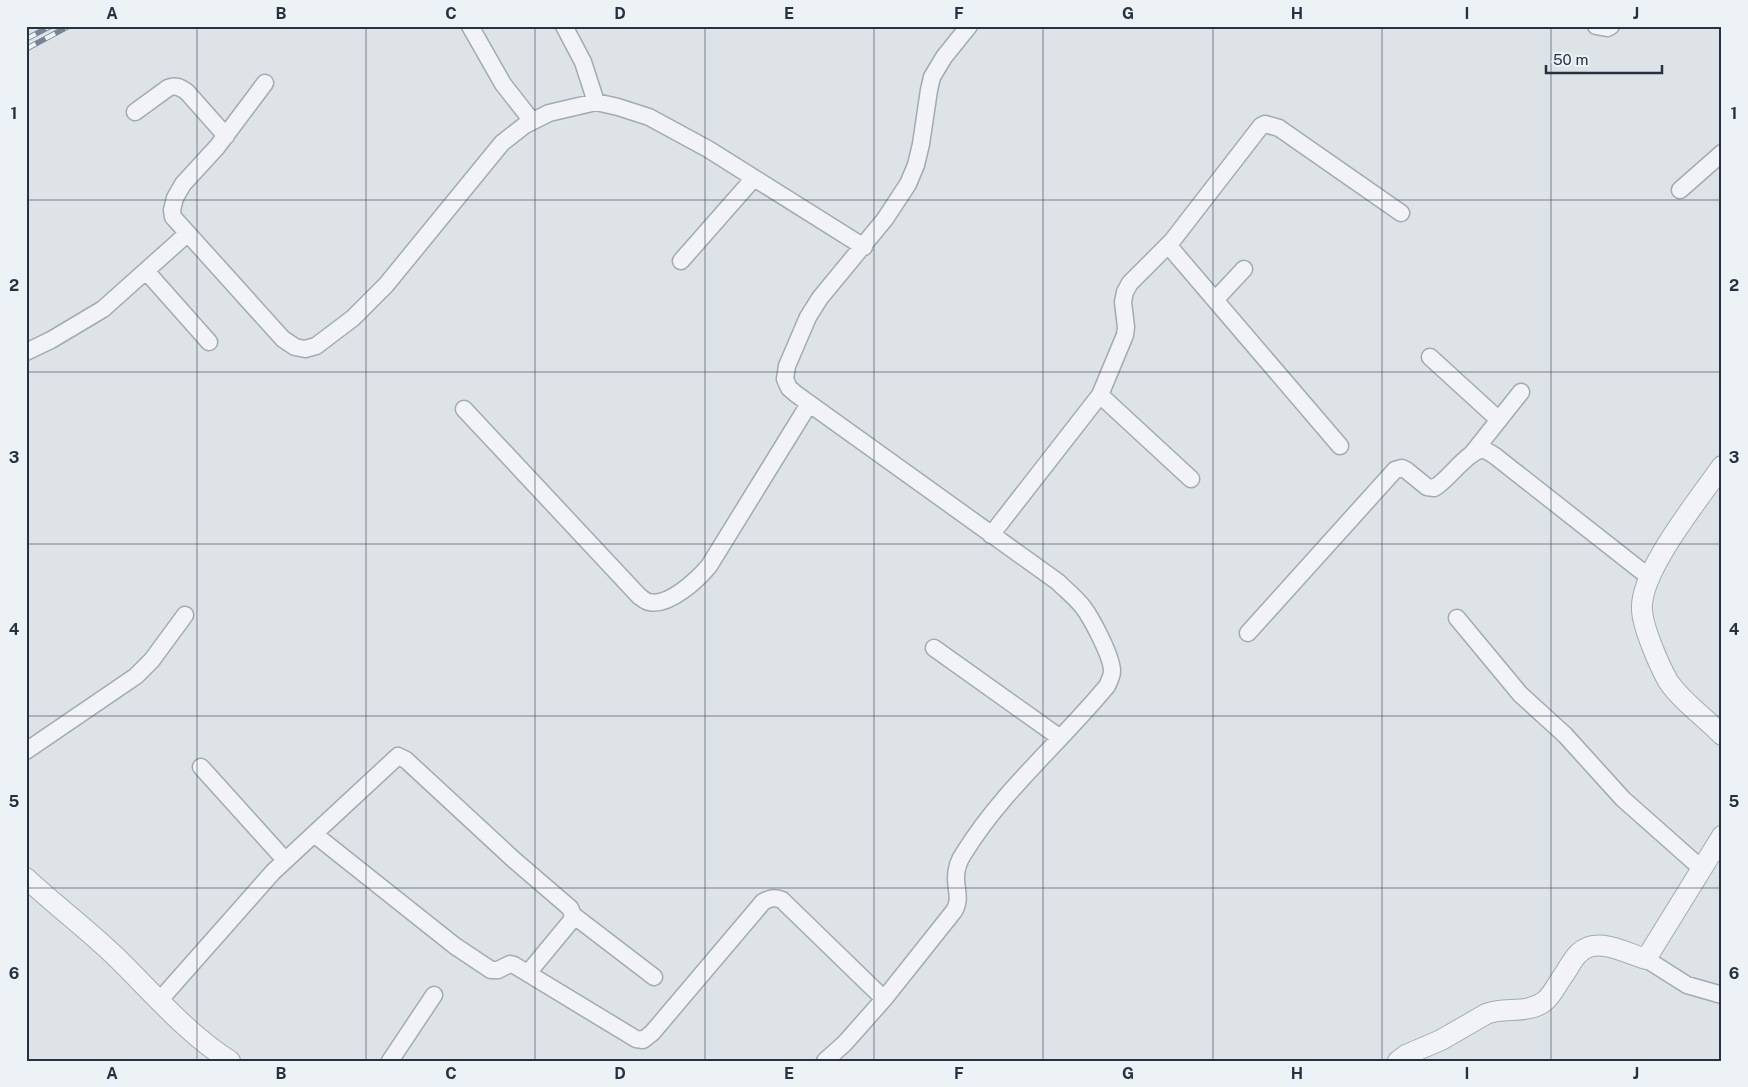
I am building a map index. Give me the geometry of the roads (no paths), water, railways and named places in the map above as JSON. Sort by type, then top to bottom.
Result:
[{"type":"street","points":[[470,26],[504,84],[532,121]]},
{"type":"street","points":[[564,26],[583,62],[596,102]]},
{"type":"street","points":[[825,1061],[845,1043],[884,999],[957,907],[957,867],[983,824],[1022,778],[1107,686],[1112,672],[1110,659],[1092,620],[1082,606],[1058,582],[810,404],[789,388],[785,379],[787,366],[808,317],[820,298],[864,247],[908,184],[916,165],[921,144],[928,90],[932,78],[944,57],[969,26]]},
{"type":"street","points":[[1596,26],[1607,28],[1611,26]]},
{"type":"street","points":[[265,83],[226,136],[184,184],[175,198],[172,218],[283,339],[295,347],[305,349],[316,346],[353,318],[386,285],[502,143],[532,121],[549,113],[596,102],[649,117],[708,149],[864,247]]},
{"type":"street","points":[[135,112],[168,88],[174,86],[181,87],[226,136]]},
{"type":"street","points":[[991,535],[1100,395],[1125,335],[1123,302],[1125,292],[1136,275],[1168,245],[1256,130],[1266,124],[1279,128],[1401,213]]},
{"type":"street","points":[[1680,190],[1722,153]]},
{"type":"street","points":[[681,261],[754,178]]},
{"type":"street","points":[[26,352],[51,340],[103,309],[187,234]]},
{"type":"street","points":[[1168,245],[1340,446]]},
{"type":"street","points":[[1215,300],[1244,269]]},
{"type":"street","points":[[146,271],[209,342]]},
{"type":"street","points":[[1430,357],[1499,420]]},
{"type":"street","points":[[1248,633],[1395,470],[1402,468],[1427,487],[1434,488],[1471,455],[1521,392]]},
{"type":"street","points":[[1100,395],[1191,479]]},
{"type":"street","points":[[464,409],[639,596],[648,602],[658,602],[688,587],[709,566],[810,404]]},
{"type":"street","points":[[1471,455],[1484,450],[1495,456],[1649,577]]},
{"type":"street","points":[[1722,466],[1665,549],[1649,577],[1644,590],[1642,610],[1644,624],[1653,648],[1669,681],[1683,698],[1722,735]]},
{"type":"street","points":[[26,751],[136,676],[152,660],[185,615]]},
{"type":"street","points":[[1457,618],[1520,694],[1565,735],[1623,799],[1702,868]]},
{"type":"street","points":[[934,648],[1059,738]]},
{"type":"street","points":[[159,1001],[285,860],[398,756],[402,757],[513,859],[570,908],[573,915],[654,977]]},
{"type":"street","points":[[201,767],[285,860]]},
{"type":"street","points":[[314,834],[455,946],[490,970],[498,970],[510,964],[636,1039],[643,1040],[652,1033],[763,902],[770,898],[782,900],[884,999]]},
{"type":"street","points":[[1646,960],[1722,836]]},
{"type":"street","points":[[26,878],[95,938],[159,1001],[199,1037],[230,1061]]},
{"type":"street","points":[[528,974],[571,921],[573,915]]},
{"type":"street","points":[[1398,1061],[1441,1040],[1492,1011],[1523,1010],[1544,1001],[1551,994],[1577,955],[1585,948],[1594,945],[1604,945],[1646,960],[1687,985],[1722,995]]},
{"type":"street","points":[[390,1061],[434,995]]},
{"type":"railway","points":[[26,39],[51,26]]},
{"type":"railway","points":[[26,49],[69,26]]}]
